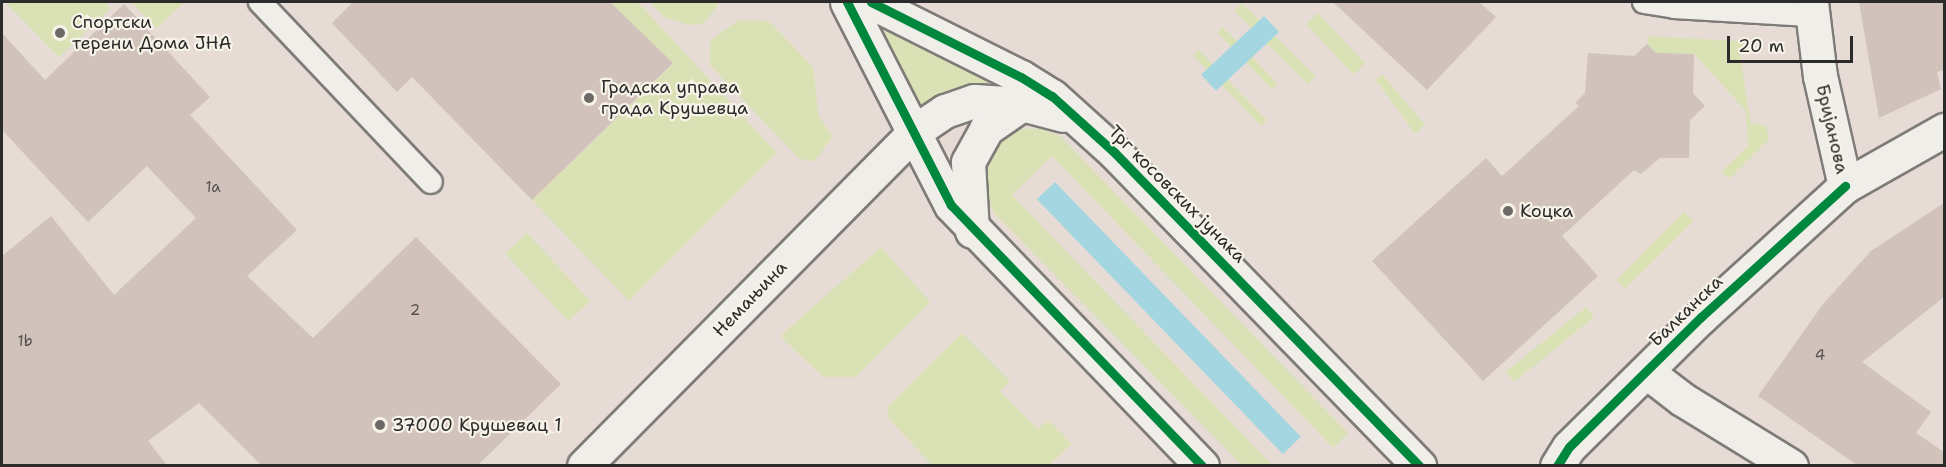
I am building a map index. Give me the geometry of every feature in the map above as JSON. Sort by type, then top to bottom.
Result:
[{"type":"main road","points":[[847,2],[951,205],[972,232],[1202,465]]},
{"type":"main road","name":"Трг косовских јунака","points":[[871,2],[1022,77],[1083,123],[1419,465]]},
{"type":"main road","name":"Бријанова","points":[[1810,8],[1845,186]]},
{"type":"main road","name":"Немањина","points":[[584,465],[915,131],[945,111],[974,101],[1022,104],[1083,123]]},
{"type":"main road","points":[[972,232],[968,162],[986,129],[1022,104]]},
{"type":"main road","name":"Балканска","points":[[1536,465],[1563,456],[1647,372],[1845,186],[1944,130]]},
{"type":"main road","points":[[1647,372],[1682,399],[1791,465]]},
{"type":"lane","points":[[260,2],[431,182]]},
{"type":"lane","points":[[1644,2],[1674,7],[1810,8]]},
{"type":"green space","name":"Спортски терени Дома ЈНА","points":[[5,2],[105,2],[111,8],[59,57]]},
{"type":"green space","name":"Спортски терени Дома ЈНА","points":[[131,2],[185,2],[157,28]]},
{"type":"green space","points":[[610,2],[638,2],[777,153],[629,301],[532,200],[673,64]]},
{"type":"green space","points":[[650,2],[717,2],[717,7],[703,24],[689,25],[664,17]]},
{"type":"green space","points":[[1242,3],[1316,77],[1308,84],[1234,11]]},
{"type":"green space","points":[[1318,13],[1365,63],[1353,74],[1306,24]]},
{"type":"green space","points":[[739,20],[769,21],[813,67],[819,117],[833,136],[815,161],[800,159],[710,65],[710,41]]},
{"type":"green space","points":[[1223,27],[1278,84],[1272,89],[1217,33]]},
{"type":"green space","points":[[890,28],[990,77],[990,83],[948,92],[925,105],[918,105],[884,37],[884,31]]},
{"type":"green space","points":[[1649,36],[1752,42],[1754,49],[1740,53],[1750,120],[1751,123],[1766,126],[1769,139],[1729,179],[1721,172],[1748,146],[1746,111],[1694,54],[1656,53],[1647,44]]},
{"type":"green space","points":[[1199,50],[1267,120],[1261,126],[1193,56]]},
{"type":"green space","points":[[1382,74],[1425,125],[1415,134],[1376,80]]},
{"type":"green space","points":[[1009,129],[1040,129],[1060,136],[1348,433],[1333,448],[1052,156],[1012,195],[1272,465],[1242,465],[995,214],[986,198],[981,168],[988,149]]},
{"type":"green space","points":[[1684,212],[1693,221],[1625,289],[1616,280]]},
{"type":"green space","points":[[527,233],[590,301],[568,321],[505,253]]},
{"type":"green space","points":[[881,247],[930,302],[856,377],[823,377],[780,336]]},
{"type":"green space","points":[[1586,307],[1594,317],[1514,382],[1506,372]]},
{"type":"green space","points":[[962,333],[1010,381],[1000,391],[1038,429],[1048,420],[1072,444],[1049,465],[932,465],[889,419],[887,407]]},
{"type":"water","points":[[1264,16],[1279,32],[1216,91],[1201,75]]},
{"type":"water","points":[[1055,182],[1301,437],[1283,454],[1037,199]]},
{"type":"building","name":"Градска управа града Крушевца","points":[[353,2],[610,2],[673,63],[532,200],[412,77],[397,92],[332,23]]},
{"type":"building","points":[[1333,2],[1479,2],[1496,17],[1427,90]]},
{"type":"building","points":[[1859,2],[1944,2],[1944,70],[1937,72],[1941,89],[1879,118]]},
{"type":"building","points":[[124,4],[210,97],[190,115],[297,230],[247,276],[313,338],[416,237],[561,384],[478,465],[261,465],[199,403],[148,441],[167,465],[2,465],[2,256],[51,216],[114,295],[196,218],[147,166],[88,222],[2,130],[2,33],[45,80]]},
{"type":"building","name":"Коцка","points":[[1647,44],[1656,53],[1694,54],[1693,93],[1705,106],[1690,120],[1689,158],[1660,158],[1641,174],[1634,170],[1562,236],[1598,276],[1483,381],[1372,261],[1486,158],[1502,176],[1579,106],[1575,103],[1585,93],[1588,53],[1634,56]]},
{"type":"building","points":[[1944,203],[1944,297],[1862,362],[1931,412],[1916,433],[1944,452],[1944,465],[1857,465],[1758,396],[1823,304],[1871,251]]},
{"type":"cycle path","points":[[847,2],[951,205],[1202,466]]},
{"type":"cycle path","points":[[871,2],[1021,77],[1052,96],[1114,152],[1419,466]]},
{"type":"cycle path","points":[[1557,466],[1569,447],[1701,317],[1845,186]]},
{"type":"place","name":"Спортски терени Дома ЈНА","points":[[60,33]]},
{"type":"place","name":"Градска управа града Крушевца","points":[[589,98]]},
{"type":"place","name":"Коцка","points":[[1508,211]]},
{"type":"place","name":"37000 Крушевац 1","points":[[380,425]]}]
